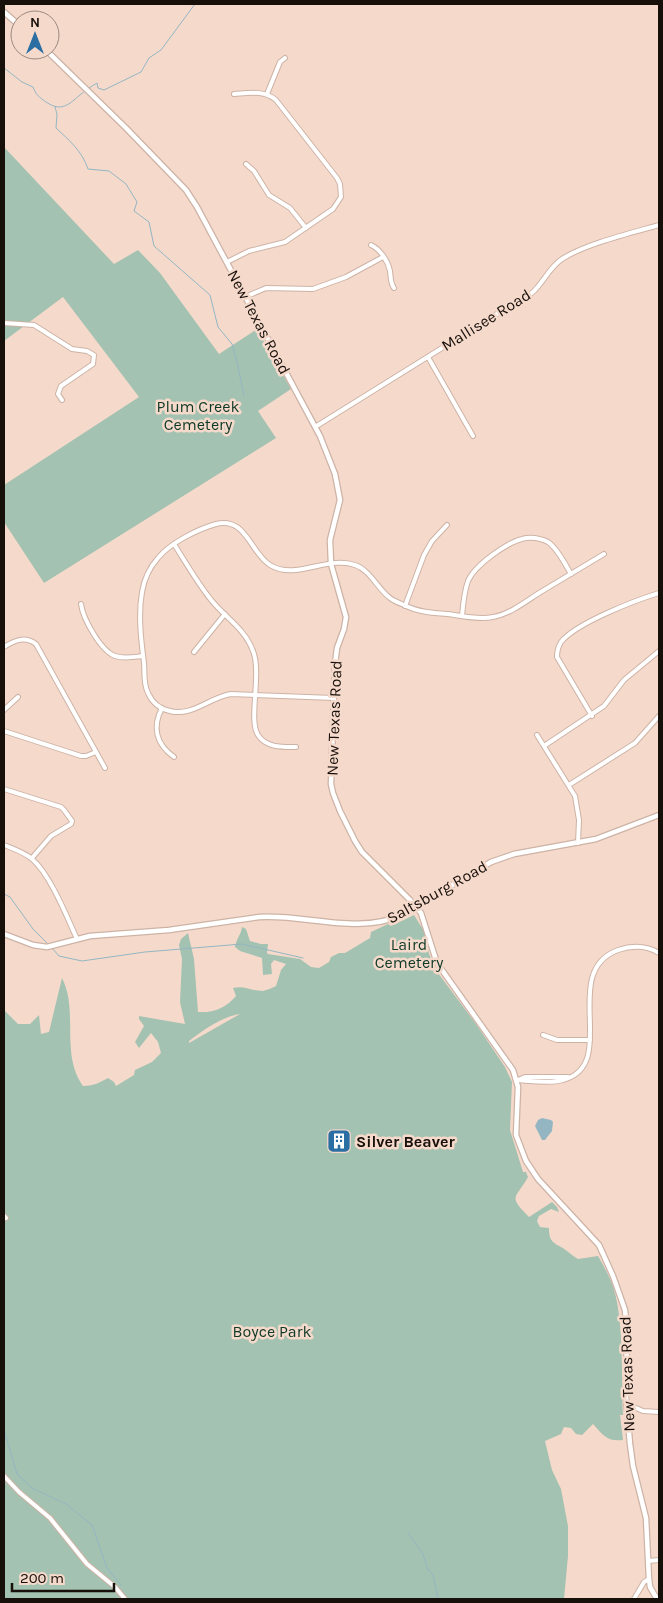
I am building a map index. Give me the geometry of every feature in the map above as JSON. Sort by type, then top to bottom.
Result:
[{"type":"main road","name":"New Texas Road","points":[[56,60],[186,190],[227,262],[327,451],[340,493],[339,509],[330,540],[331,564],[346,618],[336,657],[331,784],[336,802],[362,852],[416,907],[423,918],[437,964],[508,1061],[517,1080],[515,1128],[518,1144],[526,1162],[538,1179],[599,1246],[614,1276],[621,1296],[628,1331],[626,1404],[631,1459],[646,1518],[648,1580],[650,1588],[657,1599]]},
{"type":"main road","name":"Saltsburg Road","points":[[4,934],[47,947],[77,939],[150,932],[274,916],[359,925],[377,923],[391,920],[416,907],[491,862],[514,854],[578,843],[609,835],[659,815]]},
{"type":"street","points":[[267,94],[280,62],[285,58]]},
{"type":"street","points":[[227,262],[249,251],[285,242],[334,210],[341,197],[340,184],[331,170],[276,100],[267,94],[234,94]]},
{"type":"street","points":[[246,164],[254,171],[269,196],[290,208],[306,228]]},
{"type":"street","name":"Mallisee Road","points":[[315,427],[495,315],[526,298],[561,260],[590,246],[659,225]]},
{"type":"street","points":[[371,244],[383,256],[389,268],[394,288]]},
{"type":"street","points":[[245,296],[264,289],[313,289],[346,277],[383,256]]},
{"type":"street","points":[[4,323],[34,325],[72,349],[87,351],[94,355],[93,364],[61,386],[58,394],[62,400]]},
{"type":"street","points":[[428,357],[473,436]]},
{"type":"street","points":[[334,698],[256,694],[224,695],[184,712],[172,712],[162,708],[153,701],[144,683],[143,656],[140,640],[142,591],[152,566],[159,556],[174,544],[214,525],[232,525],[242,531],[262,559],[280,570],[299,570],[347,563],[363,569],[390,598],[405,606],[423,612],[487,618],[502,615],[604,554]]},
{"type":"street","points":[[405,606],[424,555],[432,541],[447,525]]},
{"type":"street","points":[[462,616],[465,591],[468,581],[477,566],[517,540],[536,538],[550,543],[571,574]]},
{"type":"street","points":[[174,544],[211,599],[240,629],[254,653],[257,665],[255,726],[258,735],[266,743],[272,745],[296,747]]},
{"type":"street","points":[[592,716],[557,657],[560,644],[568,635],[613,610],[659,593]]},
{"type":"street","points":[[81,604],[83,614],[101,644],[109,652],[116,656],[129,658],[143,656]]},
{"type":"street","points":[[194,652],[225,614]]},
{"type":"street","points":[[4,640],[5,646],[23,639],[36,644],[105,768]]},
{"type":"street","points":[[544,746],[592,716],[609,702],[624,680],[659,651]]},
{"type":"street","points":[[4,710],[18,697]]},
{"type":"street","points":[[162,708],[156,722],[156,731],[164,746],[174,757]]},
{"type":"street","points":[[569,785],[635,743],[659,716]]},
{"type":"street","points":[[4,731],[81,756],[96,752]]},
{"type":"street","points":[[536,735],[569,785],[577,806],[578,843]]},
{"type":"street","points":[[4,789],[61,807],[72,821],[71,824],[51,836],[32,858]]},
{"type":"street","points":[[4,845],[32,858],[54,889],[77,939]]},
{"type":"street","points":[[517,1080],[525,1077],[570,1077],[576,1074],[586,1063],[590,1051],[590,987],[593,974],[611,954],[626,948],[641,946],[659,953]]},
{"type":"street","points":[[543,1035],[557,1040],[590,1040]]},
{"type":"street","points":[[626,1404],[650,1413],[659,1412]]},
{"type":"street","points":[[4,1476],[19,1492],[50,1518],[87,1564],[115,1587],[125,1599]]},
{"type":"street","points":[[648,1561],[659,1560]]},
{"type":"street","points":[[634,1599],[644,1582],[648,1580]]},
{"type":"green space","name":"Plum Creek Cemetery","points":[[4,147],[114,264],[138,250],[160,273],[219,354],[257,329],[291,389],[258,411],[276,438],[44,583],[4,522],[4,485],[139,397],[63,297],[4,341]]},
{"type":"green space","name":"Boyce Park","points":[[414,915],[424,931],[429,954],[438,973],[476,1024],[505,1067],[512,1082],[510,1130],[523,1172],[526,1172],[528,1177],[517,1194],[516,1200],[518,1205],[529,1217],[552,1202],[559,1212],[551,1209],[539,1216],[537,1221],[540,1227],[549,1228],[550,1238],[553,1242],[578,1259],[598,1256],[611,1281],[615,1295],[622,1346],[623,1415],[620,1415],[623,1440],[609,1439],[593,1424],[582,1435],[576,1434],[571,1428],[564,1427],[561,1434],[545,1441],[552,1470],[561,1489],[568,1526],[568,1556],[564,1599],[4,1599],[4,1010],[18,1024],[30,1024],[39,1015],[41,1034],[49,1032],[62,978],[69,1004],[72,1060],[76,1074],[83,1086],[96,1084],[108,1078],[116,1086],[134,1075],[135,1070],[152,1062],[161,1053],[158,1042],[151,1033],[139,1048],[135,1042],[144,1026],[139,1016],[185,1024],[180,1002],[182,959],[179,945],[181,939],[188,933],[194,959],[198,1012],[204,1012],[214,1011],[228,1004],[236,996],[233,988],[241,987],[263,991],[276,986],[281,970],[286,964],[274,960],[271,964],[272,974],[263,975],[262,958],[240,951],[235,947],[242,927],[246,929],[250,941],[268,944],[268,954],[300,959],[311,967],[319,968],[329,962],[331,957],[339,953],[345,953],[370,938],[371,932],[388,924],[391,926]],"holes":[[[240,1014],[189,1043],[189,1041],[214,1024]]]},
{"type":"water","points":[[542,1118],[553,1122],[552,1131],[545,1140],[542,1140],[535,1126],[538,1120]]},
{"type":"waterway","points":[[89,88],[97,83],[98,88],[104,90],[141,72],[149,58],[161,50],[195,4]]},
{"type":"waterway","points":[[4,68],[22,82],[33,87],[35,92],[46,102],[58,107],[67,105],[85,91]]},
{"type":"waterway","points":[[55,107],[57,114],[56,128],[79,152],[88,169],[109,171],[126,184],[137,202],[134,211],[149,222],[154,246],[210,295],[218,327],[232,344],[244,396]]},
{"type":"waterway","points":[[4,894],[10,897],[33,929],[48,944]]},
{"type":"waterway","points":[[51,947],[59,956],[82,961],[145,952],[242,944],[303,958]]},
{"type":"waterway","points":[[4,1430],[17,1474],[32,1488],[66,1504],[92,1525],[107,1568],[121,1585]]},
{"type":"waterway","points":[[408,1533],[423,1554],[428,1570],[433,1575],[438,1599]]},
{"type":"place","name":"Silver Beaver","points":[[339,1141]]},
{"type":"park label","name":"Laird Cemetery","points":[[409,953]]}]
